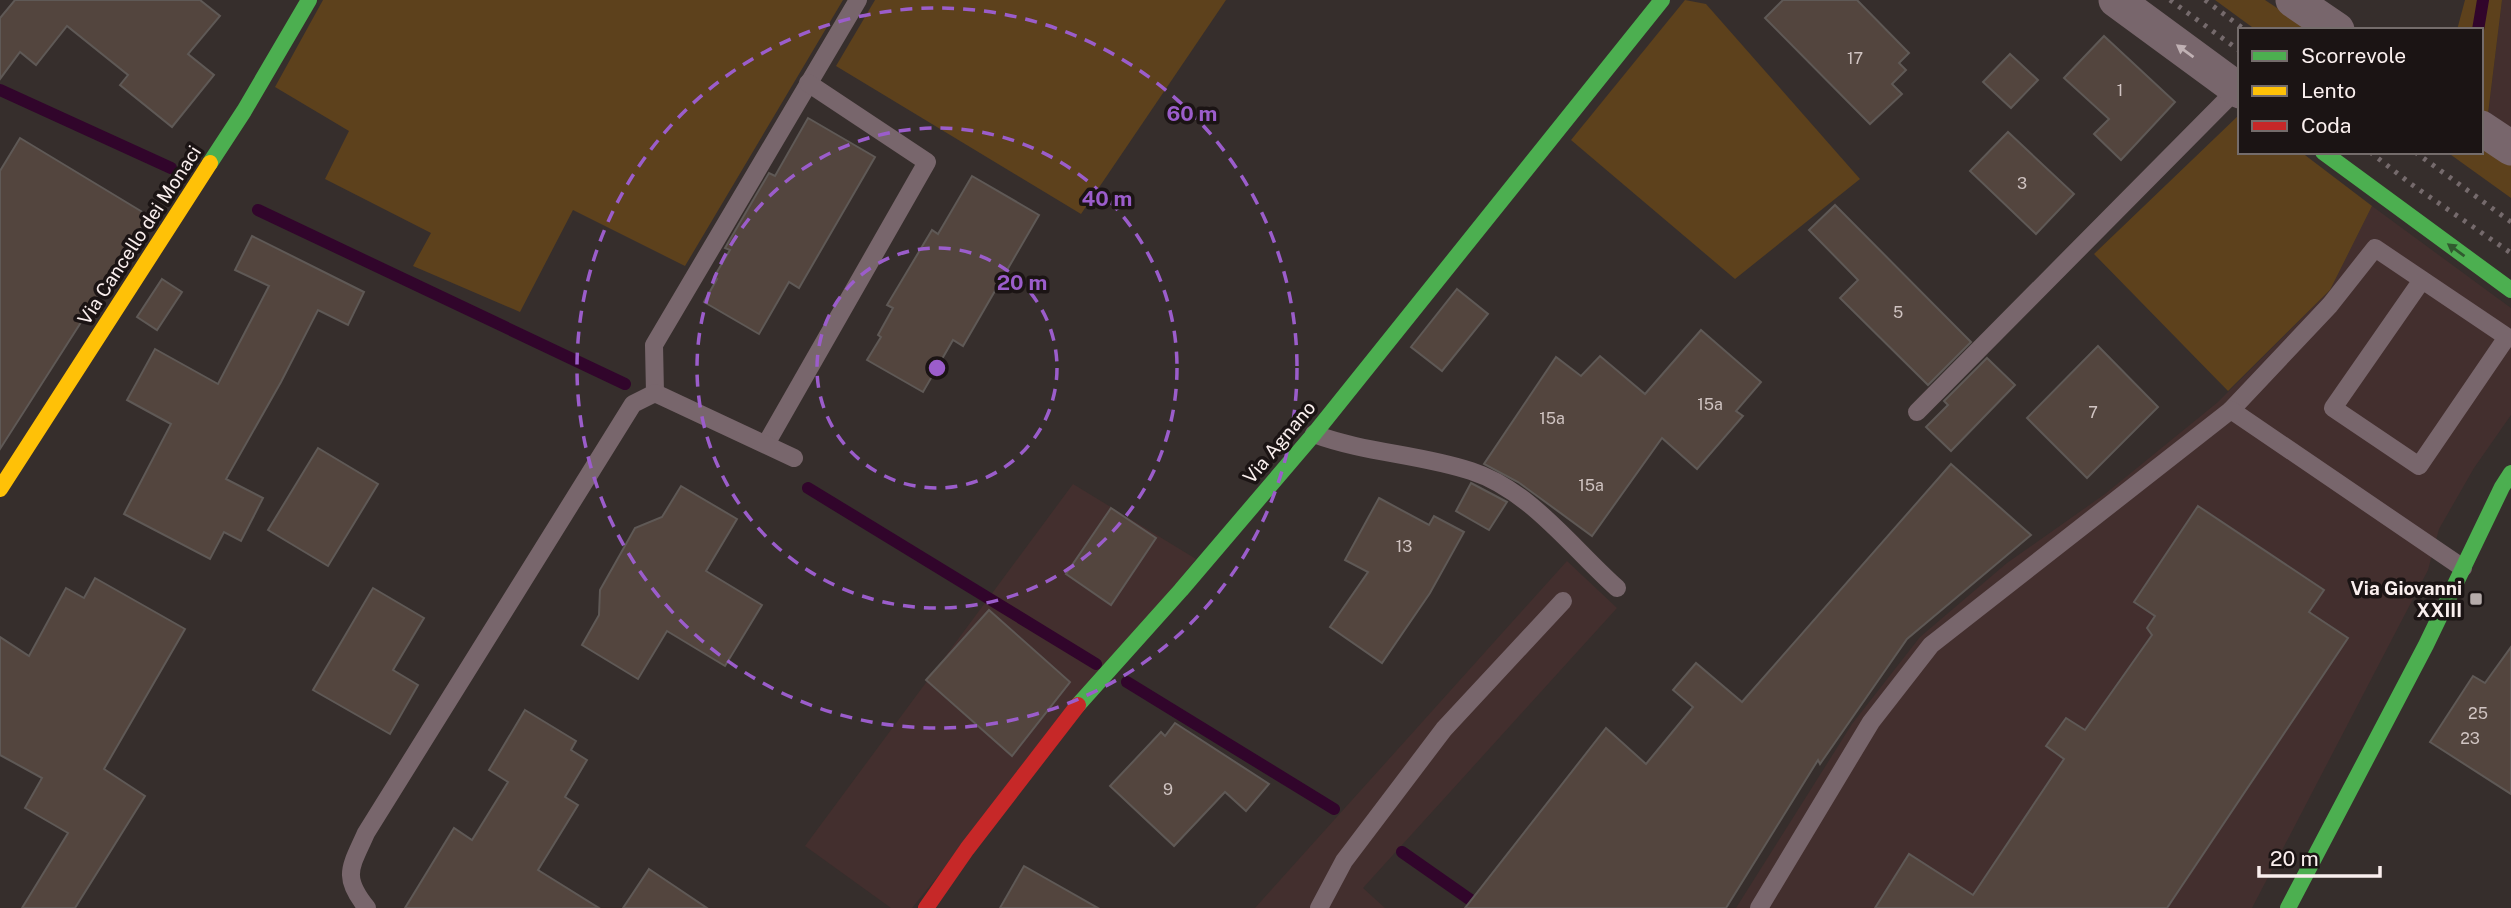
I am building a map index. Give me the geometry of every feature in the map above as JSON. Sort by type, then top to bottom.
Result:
[{"type":"street","name":"Via Cancello dei Monaci","points":[[0,489],[244,111],[309,0]]},
{"type":"street","name":"Via Agnano","points":[[926,908],[967,849],[1079,704],[1314,434],[1662,0]]},
{"type":"street","points":[[2116,0],[2238,90]]},
{"type":"street","points":[[2293,0],[2334,28]]},
{"type":"street","points":[[2483,129],[2511,148]]},
{"type":"street","points":[[2326,154],[2511,290]]},
{"type":"street","points":[[2288,908],[2426,645],[2511,473]]},
{"type":"lane","points":[[655,393],[654,345],[858,0]]},
{"type":"lane","points":[[766,444],[927,162],[808,83]]},
{"type":"lane","points":[[1917,412],[2238,90]]},
{"type":"lane","points":[[1759,908],[1871,722],[1931,645],[2231,410],[2330,305],[2375,248],[2507,337],[2419,466],[2333,408],[2422,280]]},
{"type":"lane","points":[[655,393],[794,458]]},
{"type":"lane","points":[[367,908],[354,892],[349,870],[366,833],[633,404],[655,393]]},
{"type":"lane","points":[[2231,410],[2463,568]]},
{"type":"lane","points":[[1314,434],[1338,443],[1392,452],[1472,471],[1505,486],[1541,515],[1617,588]]},
{"type":"lane","points":[[1319,908],[1343,861],[1444,729],[1563,601]]},
{"type":"shaded area","points":[[323,0],[843,0],[685,266],[573,210],[520,312],[413,266],[431,233],[325,179],[349,131],[275,87]]},
{"type":"shaded area","points":[[875,0],[1226,0],[1081,214],[836,66]]},
{"type":"shaded area","points":[[1685,0],[1706,4],[1860,179],[1735,279],[1571,140]]},
{"type":"shaded area","points":[[2215,0],[2265,0],[2307,28],[2253,28]]},
{"type":"shaded area","points":[[2465,0],[2502,0],[2488,114],[2483,110],[2483,28],[2458,28]]},
{"type":"shaded area","points":[[2502,0],[2511,0],[2511,130],[2488,114]]},
{"type":"shaded area","points":[[2238,116],[2238,154],[2304,154],[2372,206],[2330,290],[2228,391],[2094,254]]},
{"type":"shaded area","points":[[2483,145],[2511,164],[2511,198],[2450,154],[2483,154]]},
{"type":"shaded area","points":[[2372,206],[2511,308],[2511,415],[2474,468],[2439,529],[2428,570],[2252,908],[1736,908],[1852,724],[1920,637],[2007,563],[2105,494],[2218,402],[2330,290]]},
{"type":"shaded area","points":[[1073,484],[1196,559],[912,908],[891,908],[805,846]]},
{"type":"shaded area","points":[[1567,561],[1617,608],[1363,888],[1385,908],[1255,908]]},
{"type":"building","points":[[15,0],[200,0],[220,16],[188,54],[214,75],[172,127],[120,85],[128,75],[67,26],[36,65],[20,52],[0,79],[0,18]]},
{"type":"building","points":[[1783,0],[1857,0],[1909,53],[1899,63],[1906,70],[1892,84],[1902,94],[1870,124],[1765,18]]},
{"type":"building","points":[[2104,36],[2175,102],[2121,160],[2094,134],[2109,119],[2064,78]]},
{"type":"building","points":[[2010,54],[2038,80],[2011,108],[1983,82]]},
{"type":"building","points":[[808,118],[875,157],[799,288],[789,282],[759,334],[704,302],[717,279],[714,277],[730,250],[725,248],[769,173],[775,176]]},
{"type":"building","points":[[2008,132],[2074,194],[2036,234],[1970,171]]},
{"type":"building","points":[[20,138],[149,216],[0,449],[0,171]]},
{"type":"building","points":[[972,176],[1039,215],[963,346],[953,340],[923,392],[867,360],[881,337],[878,335],[893,308],[887,305],[932,230],[938,234]]},
{"type":"building","points":[[1835,205],[1971,342],[1928,385],[1840,298],[1858,280],[1809,230]]},
{"type":"building","points":[[252,236],[364,292],[348,325],[318,310],[226,479],[263,498],[241,541],[224,532],[210,559],[124,514],[171,424],[127,400],[155,349],[218,384],[269,286],[235,270]]},
{"type":"building","points":[[162,279],[182,292],[157,330],[137,317]]},
{"type":"building","points":[[1457,289],[1488,314],[1442,371],[1411,347]]},
{"type":"building","points":[[1701,330],[1761,382],[1736,411],[1743,416],[1697,469],[1662,438],[1592,536],[1518,482],[1484,464],[1556,357],[1581,376],[1600,356],[1645,394]]},
{"type":"building","points":[[2098,346],[2158,407],[2087,478],[2027,418]]},
{"type":"building","points":[[1987,358],[2015,385],[1951,451],[1926,427],[1948,405],[1944,401]]},
{"type":"building","points":[[318,448],[378,484],[328,566],[268,530]]},
{"type":"building","points":[[1951,464],[2031,535],[1907,639],[1820,764],[1818,760],[1726,908],[1465,908],[1606,728],[1646,764],[1693,707],[1673,690],[1696,663],[1742,702]]},
{"type":"building","points":[[1471,483],[1507,502],[1489,530],[1456,511]]},
{"type":"building","points":[[681,486],[737,519],[706,571],[762,605],[725,666],[667,631],[638,679],[582,645],[599,615],[600,590],[635,528],[662,517]]},
{"type":"building","points":[[1379,498],[1429,525],[1434,516],[1464,532],[1430,593],[1382,663],[1330,627],[1368,572],[1345,560]]},
{"type":"building","points":[[2198,506],[2324,590],[2309,612],[2348,638],[2167,908],[1875,908],[1909,854],[1973,895],[2064,759],[2046,746],[2066,718],[2085,730],[2152,635],[2147,628],[2155,616],[2134,602]]},
{"type":"building","points":[[1111,508],[1156,538],[1111,605],[1066,574]]},
{"type":"building","points":[[95,578],[185,629],[104,769],[145,796],[75,908],[22,908],[68,833],[25,808],[42,778],[0,755],[0,637],[29,656],[66,588],[84,598]]},
{"type":"building","points":[[373,588],[424,618],[393,670],[418,685],[390,734],[313,690]]},
{"type":"building","points":[[989,610],[1070,682],[1012,756],[926,680]]},
{"type":"building","points":[[2511,647],[2511,794],[2430,742],[2473,676],[2485,683]]},
{"type":"building","points":[[525,710],[576,741],[571,750],[587,760],[565,797],[578,805],[538,870],[599,908],[405,908],[454,828],[472,840],[508,782],[489,770]]},
{"type":"building","points":[[1175,723],[1269,784],[1246,811],[1225,792],[1174,846],[1110,786],[1161,732],[1165,736]]},
{"type":"building","points":[[1024,866],[1098,908],[1000,908]]},
{"type":"building","points":[[649,869],[707,908],[623,908]]},
{"type":"waterway","points":[[2478,28],[2483,0]]},
{"type":"waterway","points":[[0,90],[171,168]]},
{"type":"waterway","points":[[258,210],[625,384]]},
{"type":"waterway","points":[[808,488],[1096,664]]},
{"type":"waterway","points":[[1127,682],[1334,809]]},
{"type":"waterway","points":[[1402,852],[1482,908]]},
{"type":"railway","points":[[2170,0],[2238,50]]},
{"type":"railway","points":[[2205,0],[2242,28]]},
{"type":"railway","points":[[2373,154],[2511,253]]},
{"type":"railway","points":[[2418,154],[2511,222]]},
{"type":"traffic: fast","points":[[210,163],[309,0]]},
{"type":"traffic: fast","points":[[1078,705],[1181,590],[1314,434],[1662,0]]},
{"type":"traffic: fast","points":[[2326,154],[2511,290]]},
{"type":"traffic: fast","points":[[2288,908],[2426,645],[2511,473]]},
{"type":"traffic: slow","points":[[0,489],[210,163]]},
{"type":"traffic: jam","points":[[926,908],[967,849],[1078,705]]},
{"type":"place","name":"Via Giovanni XXIII","points":[[2476,599]]}]
